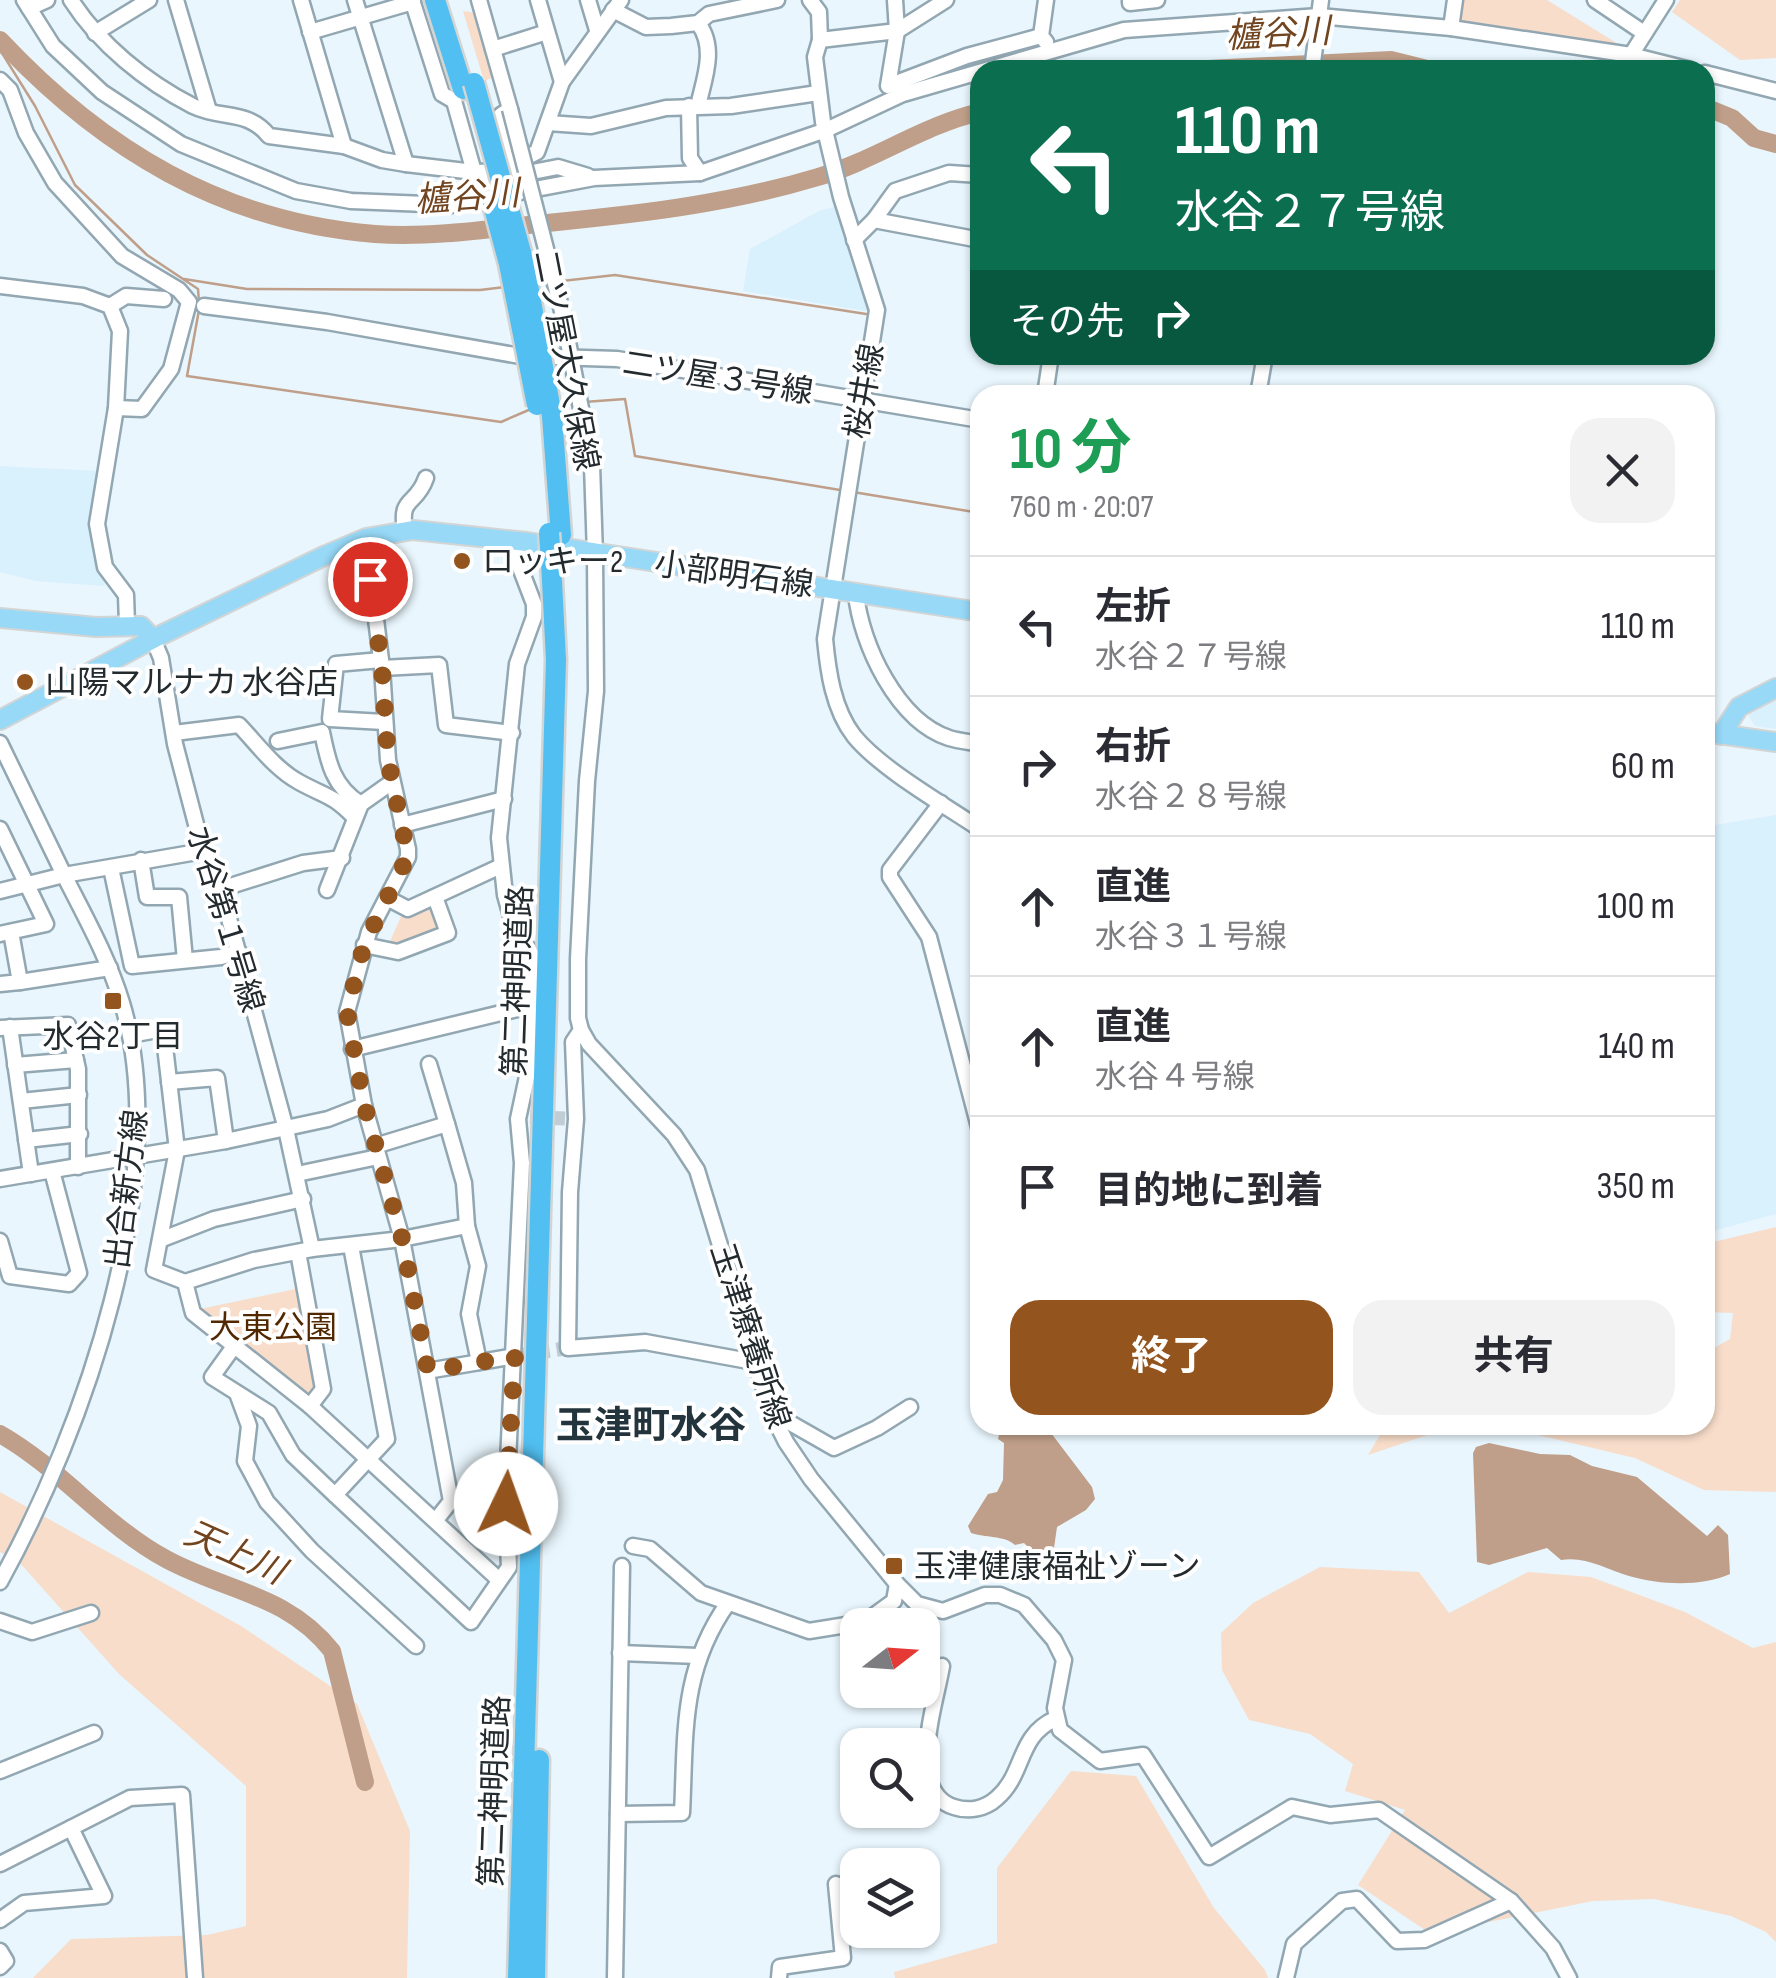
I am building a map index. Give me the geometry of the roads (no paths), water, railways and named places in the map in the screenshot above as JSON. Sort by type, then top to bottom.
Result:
[{"type":"highway","name":"第二神明道路","points":[[435,0],[468,86]]},
{"type":"highway","name":"第二神明道路","points":[[449,0],[545,416],[568,660],[535,1978]]},
{"type":"highway","name":"第二神明道路","points":[[518,1978],[557,562]]},
{"type":"main road","name":"小部明石線","points":[[0,720],[152,640],[366,538],[405,531],[439,530],[519,541],[970,611]]},
{"type":"main road","points":[[0,618],[96,627],[141,626],[152,640]]},
{"type":"main road","points":[[1715,731],[1739,708],[1776,688]]},
{"type":"main road","points":[[1715,733],[1776,742]]},
{"type":"street","points":[[47,0],[26,4],[53,46],[102,92],[181,144],[296,191],[351,202],[451,206],[594,178],[700,173],[827,134],[902,94],[970,74]]},
{"type":"street","points":[[71,0],[96,32],[144,75],[195,107],[257,121],[269,136],[344,146],[406,164],[474,172],[558,167],[594,178]]},
{"type":"street","points":[[96,32],[149,0]]},
{"type":"street","points":[[176,0],[209,112]]},
{"type":"street","points":[[301,0],[344,146]]},
{"type":"street","points":[[355,0],[406,164]]},
{"type":"street","points":[[479,0],[510,109],[501,115],[501,122],[512,170]]},
{"type":"street","points":[[538,0],[562,82]]},
{"type":"street","points":[[588,0],[598,30]]},
{"type":"street","points":[[451,206],[466,190],[512,170],[537,152],[562,82],[617,5],[646,27],[776,0]]},
{"type":"street","name":"桜井線","points":[[810,0],[819,12],[820,40],[815,57],[818,93],[841,197],[878,310],[832,588],[825,639],[828,671],[854,736],[890,768],[970,823]]},
{"type":"street","points":[[894,0],[897,31],[888,86],[967,56],[1042,36]]},
{"type":"street","points":[[820,40],[897,31],[946,0]]},
{"type":"street","points":[[1046,0],[1042,36],[1052,49]]},
{"type":"street","points":[[1130,0],[1156,0]]},
{"type":"street","points":[[1313,60],[1321,0]]},
{"type":"street","points":[[1451,28],[1454,0]]},
{"type":"street","points":[[1595,0],[1644,33]]},
{"type":"street","points":[[1631,55],[1666,0]]},
{"type":"street","points":[[310,32],[412,1],[442,94],[454,102],[474,172]]},
{"type":"street","points":[[700,173],[690,158],[694,106],[709,60],[706,12]]},
{"type":"street","points":[[1015,60],[1124,30],[1319,21],[1451,28],[1651,60]]},
{"type":"street","points":[[493,50],[547,32]]},
{"type":"street","points":[[1715,76],[1776,91]]},
{"type":"street","points":[[0,80],[10,90],[26,133],[55,183],[122,256],[197,304],[171,369],[142,409],[116,408]]},
{"type":"street","points":[[548,122],[591,126],[666,108],[731,106],[818,93]]},
{"type":"street","name":"二ツ屋大久保線","points":[[510,109],[574,358],[592,465],[595,555]]},
{"type":"street","points":[[854,240],[895,192],[949,174],[970,175]]},
{"type":"street","points":[[874,220],[970,238]]},
{"type":"street","points":[[0,286],[83,296],[110,306],[120,331],[116,408],[97,524],[105,566],[126,595],[127,624]]},
{"type":"street","points":[[110,306],[126,296],[164,299]]},
{"type":"street","name":"二ツ屋３号線","points":[[197,304],[520,356],[617,359],[970,418]]},
{"type":"street","points":[[405,531],[404,506],[422,488],[426,478]]},
{"type":"street","points":[[366,538],[382,664],[384,722],[408,856],[364,945],[347,1012],[364,1104],[402,1238],[428,1371],[450,1501],[436,1520]]},
{"type":"street","points":[[235,1345],[212,1377],[269,1412],[293,1455],[471,1622],[509,1567],[506,1504],[532,955],[514,927],[500,866],[499,838],[517,664],[534,617],[534,604],[516,556],[519,541]]},
{"type":"street","points":[[595,555],[596,691],[578,959],[581,1030],[572,1042],[576,1119],[570,1192],[568,1348],[645,1342],[754,1362]]},
{"type":"street","points":[[856,594],[865,642],[894,692],[916,717],[946,738],[970,742]]},
{"type":"street","name":"水谷第１号線","points":[[152,640],[161,658],[174,733],[203,850],[221,889],[303,1199],[305,1250],[324,1389],[310,1406]]},
{"type":"street","points":[[384,722],[330,719],[336,664],[439,665],[446,725],[512,733]]},
{"type":"street","points":[[174,733],[240,726],[274,763],[299,782],[357,810]]},
{"type":"street","points":[[278,741],[322,732],[329,768],[357,810]]},
{"type":"street","name":"出合新方線","points":[[0,743],[110,968],[130,1034],[138,1093],[137,1156],[130,1210],[107,1314],[67,1442],[0,1582]]},
{"type":"street","points":[[326,890],[342,858],[357,810],[392,782]]},
{"type":"street","points":[[402,825],[504,800]]},
{"type":"street","points":[[941,802],[890,870],[890,877],[929,937],[970,1093]]},
{"type":"street","points":[[0,829],[5,849],[46,924],[5,933],[20,982]]},
{"type":"street","points":[[0,891],[64,875],[203,850]]},
{"type":"street","points":[[221,889],[303,863],[342,858]]},
{"type":"street","points":[[141,860],[148,897],[179,897],[185,960]]},
{"type":"street","points":[[386,898],[408,908],[500,866]]},
{"type":"street","points":[[111,868],[132,966],[239,952]]},
{"type":"street","points":[[364,945],[398,952],[448,933],[435,898]]},
{"type":"street","points":[[0,984],[110,968]]},
{"type":"street","points":[[352,1049],[530,1006]]},
{"type":"street","points":[[31,1174],[15,1065],[5,1028],[68,1024],[79,1095],[78,1167]]},
{"type":"street","points":[[130,1034],[163,1029],[177,1150],[154,1270],[185,1282],[254,1260],[467,1226]]},
{"type":"street","name":"玉津療養所線","points":[[581,1030],[674,1135],[697,1170],[754,1362],[786,1442],[896,1584],[917,1604],[943,1611],[985,1595],[1000,1595],[1024,1605],[1054,1640],[1064,1660],[1054,1719]]},
{"type":"street","points":[[15,1065],[76,1060]]},
{"type":"street","points":[[429,1064],[464,1183],[467,1226],[478,1266],[469,1314],[478,1362]]},
{"type":"street","points":[[169,1082],[217,1078],[226,1141]]},
{"type":"street","points":[[20,1101],[79,1095]]},
{"type":"street","points":[[0,1179],[286,1129],[364,1104]]},
{"type":"street","points":[[296,1174],[377,1151],[447,1124]]},
{"type":"street","points":[[26,1140],[80,1134]]},
{"type":"street","points":[[0,1242],[10,1276],[69,1284],[79,1273],[52,1171]]},
{"type":"street","points":[[160,1240],[214,1218],[303,1199]]},
{"type":"street","points":[[335,1495],[387,1440],[351,1246]]},
{"type":"street","points":[[185,1282],[193,1313],[310,1406],[498,1579]]},
{"type":"street","points":[[428,1371],[515,1356]]},
{"type":"street","points":[[238,1396],[249,1426],[245,1462],[267,1502],[312,1551],[416,1646]]},
{"type":"street","points":[[771,1412],[834,1448],[878,1428],[910,1407]]},
{"type":"street","points":[[634,1546],[650,1549],[701,1593],[809,1631],[865,1622],[894,1601],[896,1584]]},
{"type":"street","points":[[615,1978],[622,1566]]},
{"type":"street","points":[[618,1814],[682,1813],[688,1694],[698,1656],[728,1604]]},
{"type":"street","points":[[0,1621],[32,1632],[91,1613]]},
{"type":"street","points":[[620,1652],[698,1656]]},
{"type":"street","points":[[942,1666],[925,1768],[934,1792],[950,1806],[968,1810],[995,1801],[1032,1733],[1054,1719],[1075,1744],[1100,1761],[1143,1754],[1209,1856],[1292,1807],[1330,1815],[1378,1810],[1511,1901],[1553,1948],[1562,1973]]},
{"type":"street","points":[[0,1771],[94,1733]]},
{"type":"street","points":[[1,1861],[130,1798],[182,1795],[195,1978]]},
{"type":"street","points":[[0,1920],[24,1903],[104,1896],[71,1828]]},
{"type":"street","points":[[779,1978],[780,1967],[844,1958],[836,1884]]},
{"type":"street","points":[[1286,1978],[1294,1944],[1342,1901],[1357,1899],[1397,1941],[1424,1940],[1511,1901]]},
{"type":"street","points":[[0,1951],[6,1961],[0,1967]]},
{"type":"waterway","name":"櫨谷川","points":[[0,40],[81,115],[169,174],[267,214],[319,227],[375,234],[466,232],[721,200],[839,170],[970,115]]},
{"type":"waterway","points":[[0,50],[35,106],[75,185],[147,255],[198,289],[199,302]]},
{"type":"waterway","name":"櫨谷川","points":[[1715,111],[1732,118],[1754,138],[1776,144]]},
{"type":"waterway","points":[[562,281],[615,275],[866,314]]},
{"type":"waterway","points":[[184,279],[247,289],[505,287]]},
{"type":"waterway","points":[[199,310],[187,376],[501,422],[531,409]]},
{"type":"waterway","points":[[584,402],[625,399],[635,456],[840,490]]},
{"type":"waterway","points":[[559,405],[576,403]]},
{"type":"waterway","points":[[853,492],[970,511]]},
{"type":"waterway","name":"天上川","points":[[0,1434],[43,1463],[144,1546],[189,1570],[276,1606],[314,1632],[332,1651],[365,1782]]},
{"type":"tunnel","points":[[530,1117],[576,1119]]},
{"type":"tunnel","points":[[515,1356],[568,1348]]},
{"type":"place","name":"ロッキー2","points":[[462,561]]},
{"type":"place","name":"山陽マルナカ 水谷店","points":[[25,682]]},
{"type":"place","name":"水谷2丁目","points":[[113,1001]]},
{"type":"place","name":"玉津健康福祉ゾーン","points":[[894,1566]]},
{"type":"district","name":"玉津町水谷","points":[[651,1425]]},
{"type":"park label","name":"大東公園","points":[[273,1327]]}]
